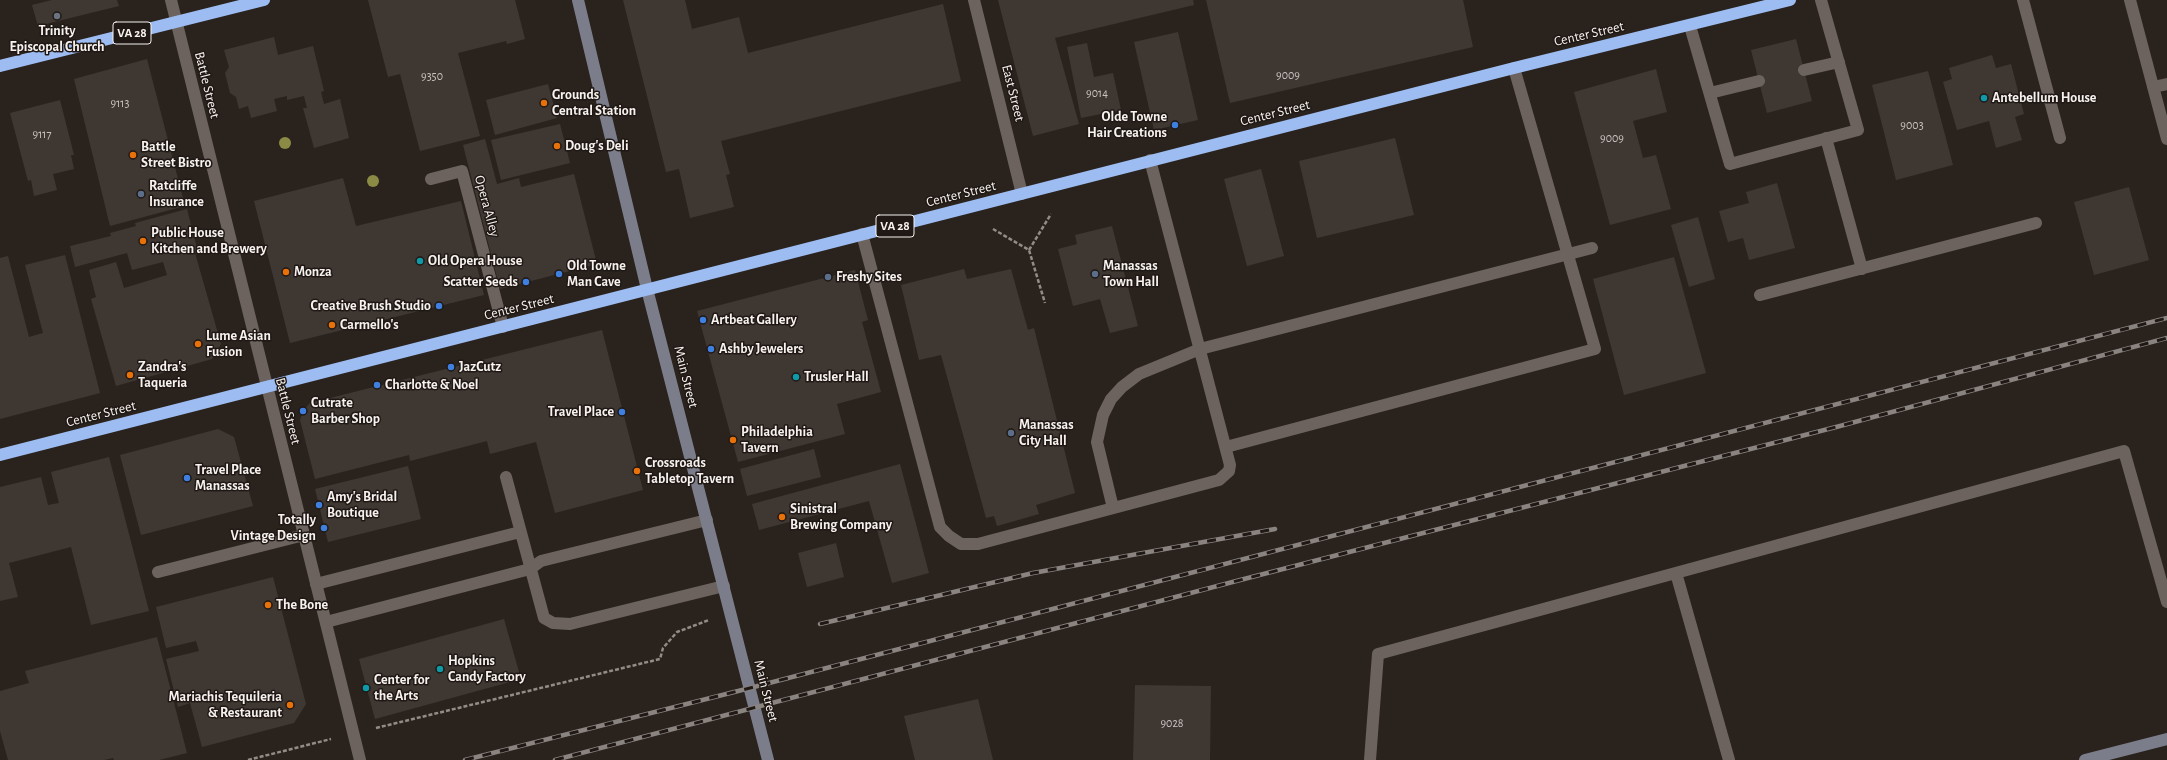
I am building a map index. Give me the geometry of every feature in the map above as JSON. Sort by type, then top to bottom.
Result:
[{"type":"highway","name":"VA 28","points":[[0,66],[264,0]]},
{"type":"highway","name":"Center Street","points":[[0,455],[1150,160],[1790,0]]},
{"type":"street","name":"Battle Street","points":[[170,0],[360,760]]},
{"type":"street","name":"Main Street","points":[[578,0],[647,289],[768,760]]},
{"type":"street","name":"East Street","points":[[974,0],[1022,194]]},
{"type":"street","points":[[1690,26],[1730,164],[1858,130],[1820,0]]},
{"type":"street","points":[[2022,0],[2060,138]]},
{"type":"street","points":[[2130,0],[2167,139]]},
{"type":"street","points":[[1804,70],[1839,62]]},
{"type":"street","points":[[1226,447],[1595,349],[1569,254],[1514,68]]},
{"type":"street","points":[[1710,93],[1759,81]]},
{"type":"street","points":[[2153,87],[2167,84]]},
{"type":"street","points":[[1826,138],[1862,268]]},
{"type":"street","points":[[862,234],[940,527],[949,536],[961,544],[978,544],[1219,480],[1229,471],[1230,465],[1226,447],[1150,160]]},
{"type":"street","name":"Opera Alley","points":[[431,179],[462,170],[503,326]]},
{"type":"street","points":[[1760,295],[2036,223]]},
{"type":"street","points":[[1113,508],[1097,442],[1103,415],[1111,399],[1122,387],[1139,374],[1178,356],[1200,349],[1592,248]]},
{"type":"street","points":[[1370,760],[1378,654],[2124,451],[2167,602]]},
{"type":"street","points":[[506,477],[544,618],[552,623],[570,624],[724,586]]},
{"type":"street","points":[[326,622],[530,569],[541,561],[707,520]]},
{"type":"street","points":[[316,584],[520,532]]},
{"type":"street","points":[[158,572],[304,535]]},
{"type":"street","points":[[1676,573],[1729,760]]},
{"type":"street","points":[[2085,760],[2167,739]]},
{"type":"path","points":[[1029,250],[1051,214]]},
{"type":"path","points":[[993,229],[1029,250],[1045,303]]},
{"type":"path","points":[[248,760],[660,659],[663,648],[677,632],[730,613]]},
{"type":"building","name":"Trinity Episcopal Church","points":[[52,0],[117,0],[119,6],[38,26],[32,5]]},
{"type":"building","points":[[368,0],[515,0],[525,39],[507,44],[506,41],[458,53],[480,136],[420,151],[400,74],[388,77]]},
{"type":"building","points":[[623,0],[685,0],[692,29],[739,17],[748,53],[943,4],[961,81],[721,141],[730,174],[726,175],[734,207],[690,218],[679,169],[666,172]]},
{"type":"building","points":[[998,0],[1193,0],[1194,5],[1055,38],[1079,124],[1033,136]]},
{"type":"building","points":[[1206,0],[1463,0],[1473,47],[1230,103]]},
{"type":"building","points":[[1178,32],[1198,120],[1154,130],[1134,42]]},
{"type":"building","points":[[274,37],[278,55],[313,46],[324,91],[321,92],[324,104],[340,99],[349,138],[314,148],[303,108],[307,108],[304,96],[287,100],[287,96],[274,99],[277,111],[251,118],[248,106],[239,109],[236,97],[230,93],[225,73],[229,67],[224,50]]},
{"type":"building","points":[[1796,39],[1812,101],[1767,113],[1751,50]]},
{"type":"building","points":[[1087,43],[1094,77],[1113,73],[1121,110],[1081,118],[1067,47]]},
{"type":"building","name":"Antebellum House","points":[[1992,55],[1996,68],[2011,64],[2024,114],[2015,117],[2022,140],[1996,148],[1989,121],[1957,130],[1943,82],[1952,79],[1949,68]]},
{"type":"building","points":[[147,59],[185,206],[110,226],[74,79]]},
{"type":"building","points":[[1656,69],[1667,112],[1633,121],[1643,158],[1656,155],[1671,209],[1610,225],[1574,92]]},
{"type":"building","points":[[1928,71],[1953,165],[1896,180],[1872,85]]},
{"type":"building","points":[[548,84],[557,118],[495,135],[486,100]]},
{"type":"building","points":[[60,100],[74,155],[71,155],[74,169],[53,174],[57,190],[34,196],[31,180],[28,181],[10,113]]},
{"type":"building","points":[[560,124],[570,163],[501,180],[491,140]]},
{"type":"building","points":[[1395,138],[1414,215],[1317,238],[1299,161]]},
{"type":"building","points":[[485,139],[497,184],[519,178],[521,187],[574,174],[597,264],[500,289],[463,145]]},
{"type":"building","points":[[1261,169],[1284,256],[1247,266],[1224,179]]},
{"type":"building","points":[[343,178],[356,226],[461,201],[484,295],[290,343],[254,201]]},
{"type":"building","points":[[1777,183],[1795,248],[1749,260],[1743,238],[1728,242],[1719,211],[1749,203],[1746,192]]},
{"type":"building","points":[[2129,187],[2149,260],[2094,275],[2074,202]]},
{"type":"building","points":[[187,209],[198,252],[195,253],[221,344],[212,359],[116,386],[91,299],[96,297],[89,270],[116,262],[124,288],[167,275],[163,262],[132,270],[127,253],[75,267],[70,246],[111,236],[110,233],[136,226],[135,223]]},
{"type":"building","points":[[1698,217],[1715,279],[1689,287],[1671,225]]},
{"type":"building","name":"Manassas Town Hall","points":[[1112,226],[1138,326],[1110,333],[1100,299],[1073,306],[1058,249],[1077,244],[1075,235]]},
{"type":"building","points":[[65,255],[100,393],[0,419],[0,258],[8,256],[29,337],[43,333],[25,265]]},
{"type":"building","points":[[1674,257],[1706,373],[1624,395],[1593,279]]},
{"type":"building","name":"Manassas City Hall","points":[[964,269],[967,279],[1011,269],[1028,330],[1034,328],[1075,493],[1036,505],[1039,514],[997,526],[994,516],[986,518],[941,355],[919,360],[901,285]]},
{"type":"building","points":[[855,270],[868,320],[862,322],[881,392],[837,404],[845,434],[738,462],[697,311]]},
{"type":"building","points":[[602,330],[643,490],[555,513],[536,442],[490,454],[487,441],[410,461],[409,455],[315,479],[300,420],[303,411],[310,403]]},
{"type":"building","points":[[218,429],[234,437],[253,506],[141,535],[120,455]]},
{"type":"building","points":[[814,449],[821,477],[747,496],[740,469]]},
{"type":"building","points":[[109,457],[149,611],[91,625],[71,547],[9,563],[18,597],[0,601],[0,487],[41,477],[48,505],[59,503],[51,472]]},
{"type":"building","name":"Sinistral Brewing Company","points":[[900,464],[929,573],[892,583],[869,501],[759,530],[752,504]]},
{"type":"building","points":[[408,466],[421,519],[328,542],[315,489]]},
{"type":"building","points":[[836,543],[844,577],[807,587],[798,553]]},
{"type":"building","points":[[273,577],[306,704],[294,723],[202,747],[190,703],[178,707],[166,659],[199,651],[196,641],[166,648],[156,607]]},
{"type":"building","name":"Hopkins Candy Factory","points":[[504,619],[521,679],[375,719],[359,659]]},
{"type":"building","points":[[157,637],[187,753],[159,760],[114,760],[113,758],[104,760],[8,760],[0,731],[0,691],[29,683],[25,671]]},
{"type":"building","points":[[1135,685],[1211,686],[1210,760],[1133,760]]},
{"type":"building","points":[[978,699],[993,760],[915,760],[904,716]]},
{"type":"railway","points":[[465,760],[750,688],[2167,318]]},
{"type":"railway","points":[[555,760],[1244,579],[1840,426],[2167,338]]},
{"type":"railway","points":[[820,624],[1033,573],[1275,529]]},
{"type":"place","name":"Trinity Episcopal Church","points":[[57,16]]},
{"type":"place","name":"Antebellum House","points":[[1984,98]]},
{"type":"place","name":"Grounds Central Station","points":[[544,103]]},
{"type":"place","name":"Olde Towne Hair Creations","points":[[1175,125]]},
{"type":"place","name":"Doug's Deli","points":[[557,146]]},
{"type":"place","name":"Battle Street Bistro","points":[[133,155]]},
{"type":"place","name":"Ratcliffe Insurance","points":[[141,194]]},
{"type":"place","name":"Public House Kitchen and Brewery","points":[[143,241]]},
{"type":"place","name":"Old Opera House","points":[[420,261]]},
{"type":"place","name":"Monza","points":[[286,272]]},
{"type":"place","name":"Old Towne Man Cave","points":[[559,274]]},
{"type":"place","name":"Manassas Town Hall","points":[[1095,274]]},
{"type":"place","name":"Freshy Sites","points":[[828,277]]},
{"type":"place","name":"Scatter Seeds","points":[[526,282]]},
{"type":"place","name":"Creative Brush Studio","points":[[439,306]]},
{"type":"place","name":"Artbeat Gallery","points":[[703,320]]},
{"type":"place","name":"Carmello's","points":[[332,325]]},
{"type":"place","name":"Lume Asian Fusion","points":[[198,344]]},
{"type":"place","name":"Ashby Jewelers","points":[[711,349]]},
{"type":"place","name":"JazCutz","points":[[451,367]]},
{"type":"place","name":"Zandra's Taqueria","points":[[130,375]]},
{"type":"place","name":"Trusler Hall","points":[[796,377]]},
{"type":"place","name":"Charlotte & Noel","points":[[377,385]]},
{"type":"place","name":"Cutrate Barber Shop","points":[[303,411]]},
{"type":"place","name":"Travel Place","points":[[622,412]]},
{"type":"place","name":"Manassas City Hall","points":[[1011,433]]},
{"type":"place","name":"Philadelphia Tavern","points":[[733,440]]},
{"type":"place","name":"Crossroads Tabletop Tavern","points":[[637,471]]},
{"type":"place","name":"Travel Place Manassas","points":[[187,478]]},
{"type":"place","name":"Amy's Bridal Boutique","points":[[319,505]]},
{"type":"place","name":"Sinistral Brewing Company","points":[[782,517]]},
{"type":"place","name":"Totally Vintage Design","points":[[324,528]]},
{"type":"place","name":"The Bone","points":[[268,605]]},
{"type":"place","name":"Hopkins Candy Factory","points":[[440,669]]},
{"type":"place","name":"Center for the Arts","points":[[366,688]]},
{"type":"place","name":"Mariachis Tequileria & Restaurant","points":[[290,705]]}]
